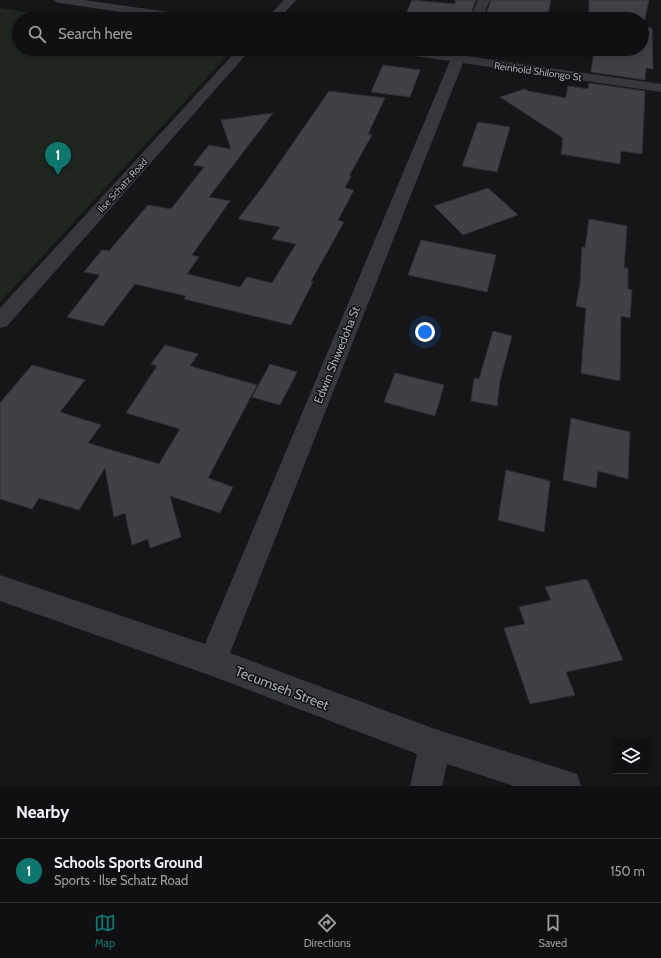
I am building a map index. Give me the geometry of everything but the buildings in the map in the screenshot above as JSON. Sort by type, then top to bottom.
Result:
[{"type":"street","points":[[60,0],[142,12]]},
{"type":"street","points":[[279,12],[290,0]]},
{"type":"street","points":[[479,12],[484,0]]},
{"type":"street","name":"Ilse Schatz Road","points":[[0,321],[239,56]]},
{"type":"street","name":"Edwin Shiwedoha St","points":[[212,661],[459,56]]},
{"type":"street","name":"Reinhold Shilongo St","points":[[472,56],[661,88]]},
{"type":"street","name":"Tecumseh Street","points":[[0,588],[212,661],[435,745],[565,786]]},
{"type":"street","points":[[426,786],[435,745]]},
{"type":"shaded area","points":[[0,8],[24,12],[12,12],[12,56],[227,56],[0,302]]},
{"type":"place","name":"Schools Sports Ground","points":[[58,175]]}]
